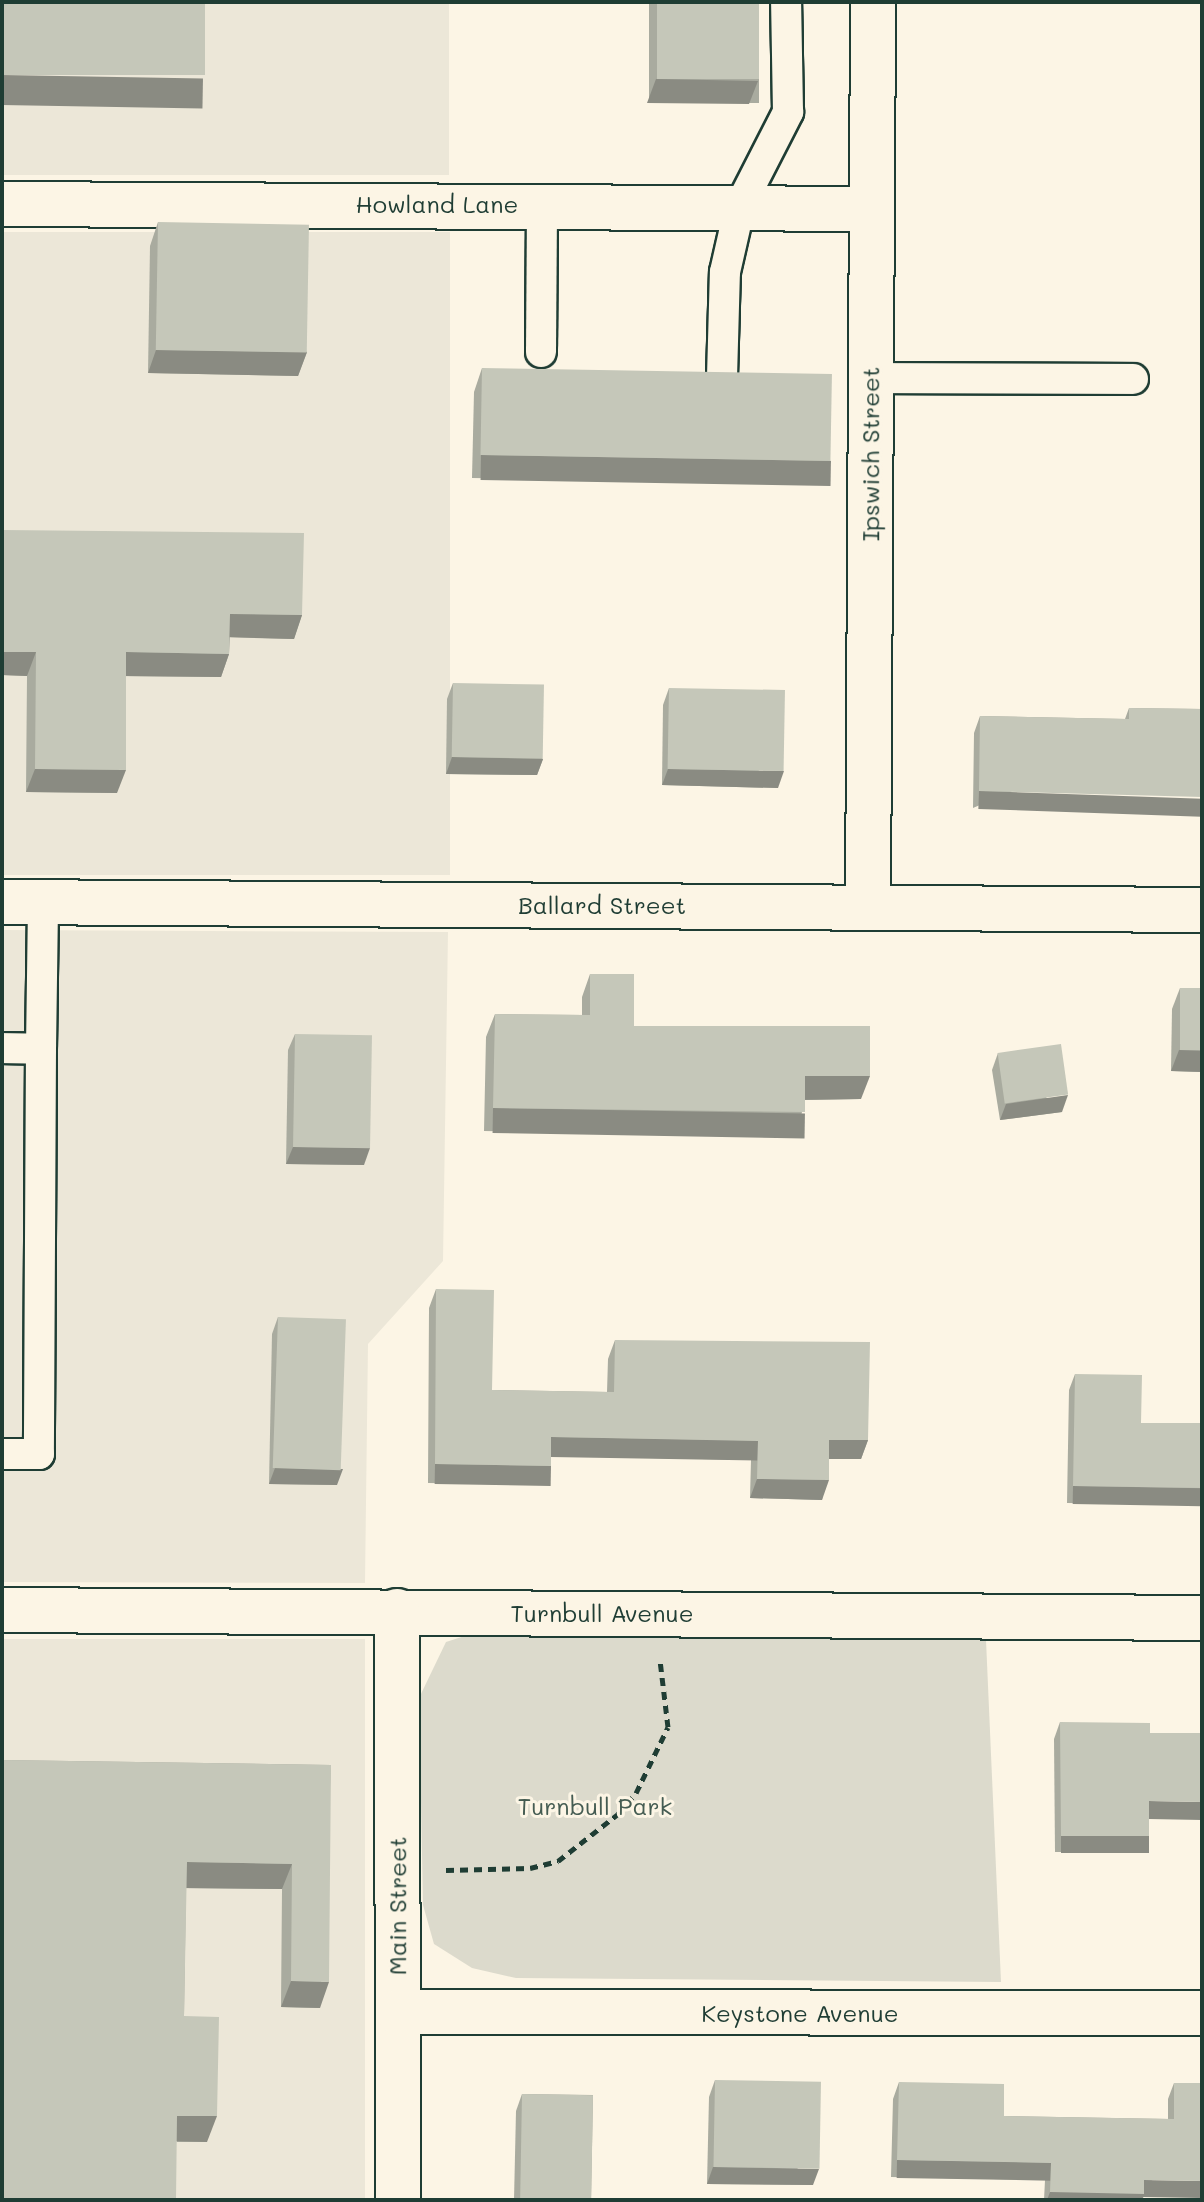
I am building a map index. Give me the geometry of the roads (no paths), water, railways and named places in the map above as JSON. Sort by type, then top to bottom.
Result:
[{"type":"street","name":"Ipswich Street","points":[[868,906],[873,2]]},
{"type":"street","name":"Howland Lane","points":[[2,204],[542,204],[872,209]]},
{"type":"street","name":"Ballard Street","points":[[22,902],[1202,910]]},
{"type":"street","name":"Turnbull Avenue","points":[[2,1610],[1202,1618]]},
{"type":"street","name":"Main Street","points":[[397,1611],[398,2200]]},
{"type":"street","name":"Keystone Avenue","points":[[398,2012],[1202,2013]]},
{"type":"lane","points":[[722,377],[725,272],[740,206],[788,112],[786,2]]},
{"type":"lane","points":[[541,352],[542,204]]},
{"type":"lane","points":[[871,378],[1133,379]]},
{"type":"lane","points":[[2,1454],[39,1454],[41,1049],[22,902]]},
{"type":"lane","points":[[2,1048],[41,1049]]},
{"type":"park label","name":"Turnbull Park","points":[[595,1806]]}]
